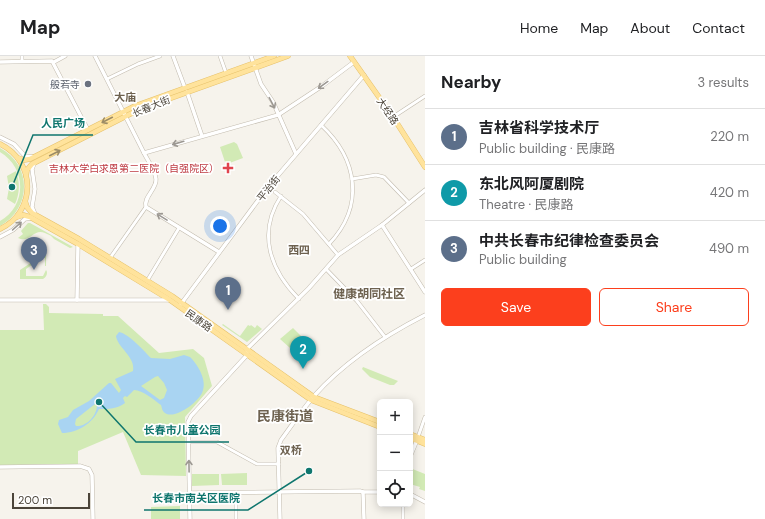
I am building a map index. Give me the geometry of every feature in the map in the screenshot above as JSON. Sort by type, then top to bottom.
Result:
[{"type":"main road","name":"长春大街","points":[[186,90],[255,65],[274,56]]},
{"type":"main road","name":"长春大街","points":[[26,176],[28,168],[36,159],[88,130],[226,73],[288,56]]},
{"type":"main road","name":"大经路","points":[[350,56],[393,117],[425,167]]},
{"type":"main road","name":"大经路","points":[[353,56],[396,116],[425,162]]},
{"type":"main road","name":"长春大街","points":[[18,158],[26,160],[36,159],[125,114]]},
{"type":"main road","points":[[0,144],[10,150],[18,158],[26,176],[28,189],[25,201],[17,217],[0,229]]},
{"type":"main road","name":"民康路","points":[[25,201],[35,217],[180,305]]},
{"type":"main road","name":"民康路","points":[[17,217],[35,217],[110,258],[147,281],[312,398],[377,426]]},
{"type":"main road","name":"民康路","points":[[312,398],[377,421]]},
{"type":"main road","points":[[411,435],[425,444]]},
{"type":"main road","points":[[413,438],[425,440]]},
{"type":"street","points":[[22,56],[22,61]]},
{"type":"street","points":[[0,62],[54,62],[66,56]]},
{"type":"street","points":[[95,56],[155,174],[156,181],[145,203],[146,207],[110,258]]},
{"type":"street","points":[[107,79],[138,64],[160,56]]},
{"type":"street","points":[[173,56],[202,136]]},
{"type":"street","points":[[220,56],[226,73]]},
{"type":"street","points":[[251,56],[262,84],[273,102],[296,154]]},
{"type":"street","points":[[54,62],[88,130]]},
{"type":"street","points":[[144,153],[278,115],[322,86],[354,62]]},
{"type":"street","name":"平治街","points":[[180,305],[219,252],[296,154],[364,76]]},
{"type":"street","points":[[396,116],[425,96]]},
{"type":"street","points":[[321,125],[332,136],[342,150],[349,166],[352,178],[352,193],[349,210],[343,226],[329,244]]},
{"type":"street","points":[[0,137],[14,144],[25,156],[36,159],[32,169],[35,185],[32,207],[35,217],[24,219],[13,230],[0,237]]},
{"type":"street","points":[[352,178],[376,175],[384,177],[409,203]]},
{"type":"street","points":[[190,519],[188,422],[190,416],[247,352],[299,299],[338,255],[382,225],[425,190]]},
{"type":"street","points":[[275,192],[303,214],[338,255]]},
{"type":"street","points":[[281,196],[275,206],[270,221],[270,248],[278,274],[288,288],[299,299]]},
{"type":"street","points":[[146,207],[219,252]]},
{"type":"street","points":[[382,225],[424,289]]},
{"type":"street","points":[[147,281],[179,228]]},
{"type":"street","points":[[77,300],[78,244]]},
{"type":"street","points":[[411,269],[425,260]]},
{"type":"street","points":[[326,269],[357,301],[385,337]]},
{"type":"street","points":[[0,300],[170,300]]},
{"type":"street","points":[[280,519],[280,441],[312,398],[352,360],[385,337],[425,314]]},
{"type":"street","points":[[413,449],[425,417]]},
{"type":"street","points":[[189,442],[217,442],[257,464],[279,464]]},
{"type":"street","points":[[0,467],[80,466],[89,469],[92,475],[92,519]]},
{"type":"street","points":[[363,492],[364,519]]},
{"type":"street","points":[[189,493],[377,492]]},
{"type":"street","points":[[236,493],[236,519]]},
{"type":"street","points":[[413,496],[425,502]]},
{"type":"street","points":[[403,507],[403,519]]},
{"type":"green space","points":[[234,142],[237,144],[243,158],[227,164],[220,147]]},
{"type":"green space","points":[[0,148],[10,155],[18,165],[22,175],[24,187],[18,209],[0,226],[0,221],[9,214],[15,206],[19,197],[20,187],[19,177],[15,167],[9,159],[0,152]]},
{"type":"green space","points":[[16,171],[19,188],[15,204],[7,199],[9,188],[7,176]]},
{"type":"green space","points":[[28,223],[73,247],[70,248],[50,235],[41,232],[26,239],[18,238],[23,234],[21,231]]},
{"type":"green space","points":[[45,251],[46,266],[45,258],[42,258],[26,269],[26,276],[43,276],[46,270],[47,273],[45,277],[43,279],[20,279],[20,270],[38,258]]},
{"type":"green space","points":[[43,304],[46,304],[49,307],[49,313],[103,314],[103,316],[118,316],[159,353],[193,349],[204,358],[212,386],[185,417],[186,476],[141,475],[123,432],[78,451],[78,464],[0,465],[0,330],[44,330]]},
{"type":"green space","points":[[223,324],[240,336],[248,325],[255,328],[257,325],[262,329],[247,342],[222,325]]},
{"type":"green space","points":[[293,328],[302,337],[290,348],[280,339]]},
{"type":"green space","points":[[363,367],[398,381],[394,385],[390,385],[370,377],[362,369]]},
{"type":"green space","points":[[413,469],[425,474],[425,491],[419,489],[420,487],[413,485]]},
{"type":"green space","points":[[247,473],[247,485],[222,485],[221,474]]},
{"type":"green space","points":[[192,474],[219,474],[219,485],[192,486]]},
{"type":"green space","points":[[180,506],[180,519],[151,519],[151,507]]},
{"type":"water","points":[[119,332],[123,333],[151,358],[170,359],[184,355],[190,357],[196,364],[203,378],[204,388],[200,397],[186,409],[169,415],[164,412],[161,405],[145,393],[134,390],[127,397],[125,396],[123,398],[125,403],[122,405],[113,408],[99,409],[89,423],[74,431],[62,433],[58,424],[59,420],[68,417],[73,410],[89,401],[109,383],[111,383],[119,393],[121,390],[115,379],[133,371],[132,361],[117,340],[116,336]],"holes":[[[158,376],[164,383],[167,390],[164,398],[160,400],[141,386]],[[95,404],[97,405],[97,409],[91,420],[84,425],[76,426],[76,419]]]},
{"type":"tunnel","points":[[271,189],[275,192]]},
{"type":"place","name":"般若寺","points":[[88,84]]},
{"type":"place","name":"吉林大学白求恩第二医院（自强院区）","points":[[228,168]]},
{"type":"place","name":"人民广场","points":[[12,187]]},
{"type":"place","name":"中共长春市纪律检查委员会","points":[[34,270]]},
{"type":"place","name":"吉林省科学技术厅","points":[[228,310]]},
{"type":"place","name":"东北风阿厦剧院","points":[[303,369]]},
{"type":"place","name":"长春市儿童公园","points":[[99,402]]},
{"type":"place","name":"长春市南关区医院","points":[[309,471]]},
{"type":"district","name":"大庙","points":[[125,97]]},
{"type":"district","name":"西四","points":[[299,250]]},
{"type":"district","name":"健康胡同社区","points":[[369,294]]},
{"type":"district","name":"民康街道","points":[[285,416]]},
{"type":"district","name":"双桥","points":[[291,450]]}]
